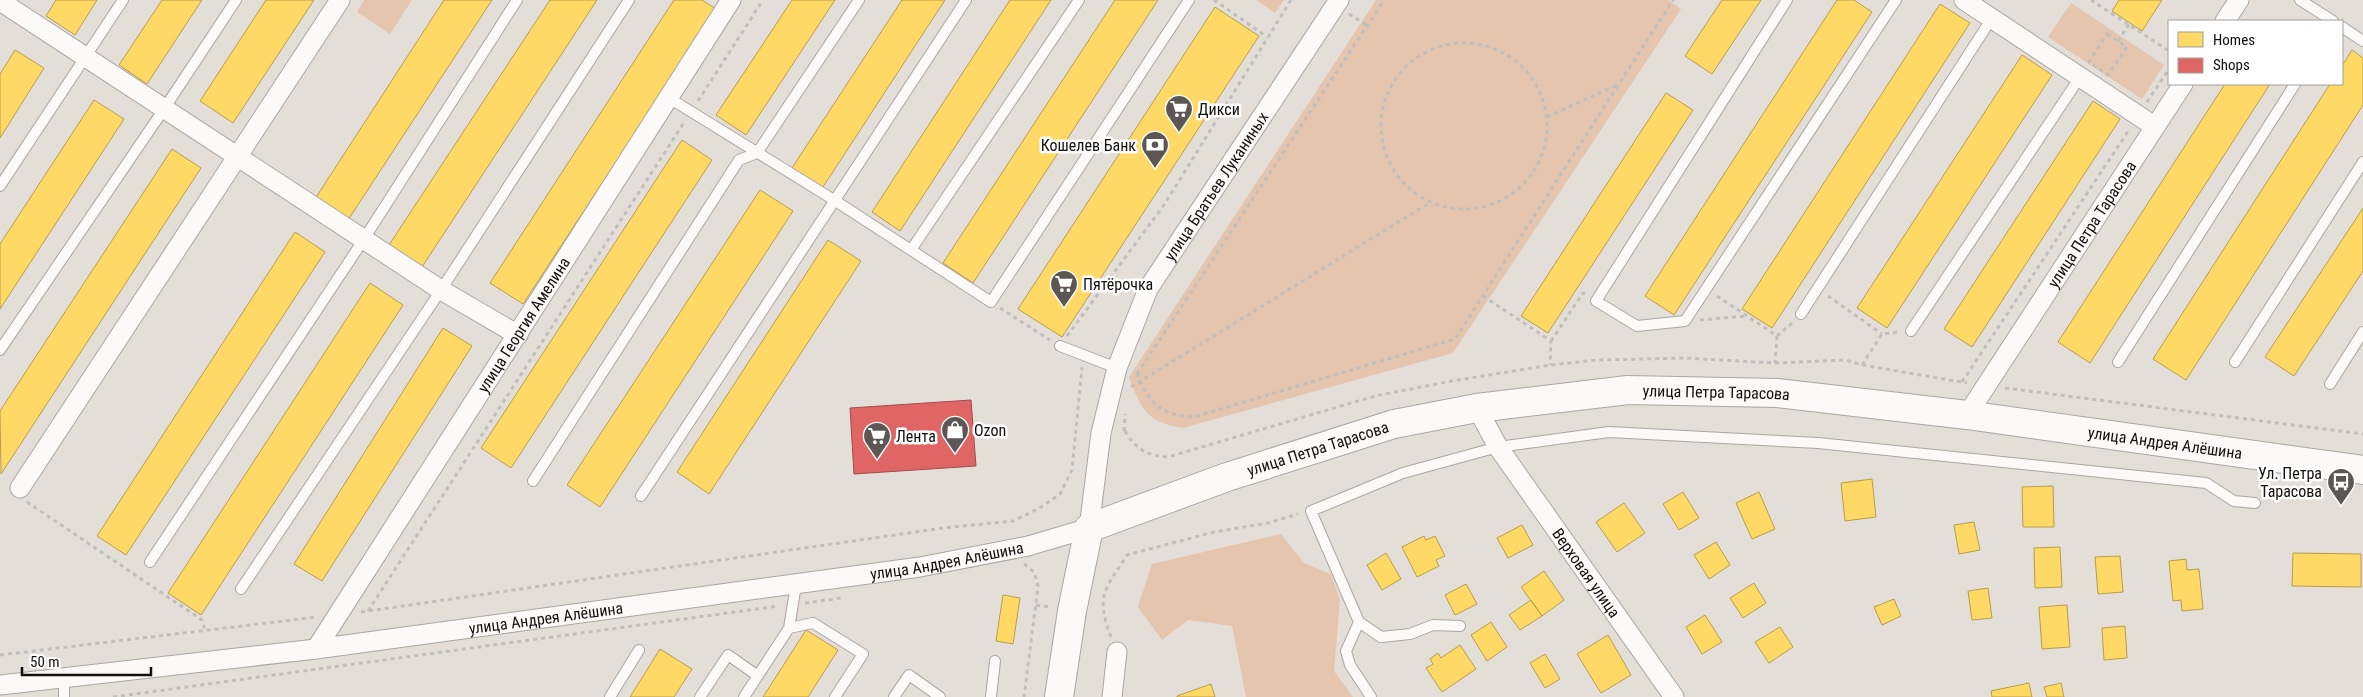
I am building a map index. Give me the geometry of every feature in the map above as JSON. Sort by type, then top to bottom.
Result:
[{"type":"street","points":[[21,493],[236,157],[340,0]]},
{"type":"street","name":"улица Георгия Амелина","points":[[316,648],[731,0]]},
{"type":"street","name":"улица Братьев Луканиных","points":[[1089,528],[1101,434],[1117,368],[1148,289],[1339,0]]},
{"type":"street","points":[[1964,0],[2154,126]]},
{"type":"street","points":[[2226,20],[2239,0]]},
{"type":"street","points":[[0,1],[441,290],[518,335]]},
{"type":"street","name":"улица Петра Тарасова","points":[[1089,528],[1227,477],[1394,424],[1477,408],[1552,398],[1628,390],[1777,393],[1967,415],[2182,85]]},
{"type":"street","name":"Верховая улица","points":[[1477,408],[1498,447],[1674,697]]},
{"type":"street","name":"улица Андрея Алёшина","points":[[1967,415],[2363,470]]},
{"type":"street","points":[[1059,697],[1072,611],[1089,528]]},
{"type":"street","name":"улица Андрея Алёшина","points":[[0,685],[316,648],[920,567],[1010,550],[1089,528]]},
{"type":"street","points":[[1112,697],[1117,652]]},
{"type":"lane","points":[[0,186],[123,0]]},
{"type":"lane","points":[[0,350],[164,110],[236,0]]},
{"type":"lane","points":[[150,562],[364,239],[517,0]]},
{"type":"lane","points":[[241,589],[441,290],[629,0]]},
{"type":"lane","points":[[533,481],[739,160],[757,153],[859,0]]},
{"type":"lane","points":[[641,496],[966,0]]},
{"type":"lane","points":[[911,250],[1079,0]]},
{"type":"lane","points":[[669,98],[834,200],[991,302],[1190,0]]},
{"type":"lane","points":[[1787,0],[1596,302],[1637,326],[1685,321],[1896,0]]},
{"type":"lane","points":[[2300,0],[2331,20]]},
{"type":"lane","points":[[1801,314],[1992,18]]},
{"type":"lane","points":[[2343,28],[2363,41]]},
{"type":"lane","points":[[1911,331],[2080,77]]},
{"type":"lane","points":[[2118,362],[2294,85]]},
{"type":"lane","points":[[2234,362],[2363,162]]},
{"type":"lane","points":[[2330,384],[2363,332]]},
{"type":"lane","points":[[1060,346],[1117,368]]},
{"type":"lane","points":[[1460,626],[1432,625],[1410,634],[1381,637],[1359,622],[1311,511],[1403,473],[1498,447],[1609,432],[1818,443],[2206,483],[2234,501],[2254,503]]},
{"type":"lane","points":[[744,697],[790,628],[796,584]]},
{"type":"lane","points":[[1359,622],[1346,651],[1350,665],[1371,697]]},
{"type":"lane","points":[[790,628],[813,623],[863,654],[835,697]]},
{"type":"lane","points":[[610,697],[639,650]]},
{"type":"lane","points":[[700,697],[728,655],[758,676]]},
{"type":"lane","points":[[991,697],[996,661]]},
{"type":"lane","points":[[894,697],[909,675],[940,697]]},
{"type":"lane","points":[[64,677],[64,697]]},
{"type":"path","points":[[367,611],[762,0]]},
{"type":"path","points":[[1214,0],[1266,37]]},
{"type":"path","points":[[991,302],[1060,346],[1164,205],[1266,37],[1291,0]]},
{"type":"path","points":[[1384,0],[1128,389],[1431,202]]},
{"type":"path","points":[[1137,373],[1148,398],[1160,409],[1175,416],[1194,417],[1455,340],[1673,0]]},
{"type":"path","points":[[2091,0],[2168,49]]},
{"type":"path","points":[[2118,41],[2128,24]]},
{"type":"path","points":[[2108,34],[2118,41],[2127,47],[2108,75],[2089,62],[2108,34]]},
{"type":"path","points":[[1455,43],[1484,45],[1511,57],[1532,77],[1544,103],[1547,117],[1548,132],[1541,160],[1529,178],[1514,193],[1495,204],[1474,209],[1445,207],[1418,195],[1397,176],[1387,156],[1382,135],[1384,106],[1388,92],[1395,80],[1415,59],[1427,51],[1455,43]]},
{"type":"path","points":[[1962,382],[2168,71]]},
{"type":"path","points":[[1547,117],[1618,85]]},
{"type":"path","points":[[1706,289],[1777,336]]},
{"type":"path","points":[[1818,289],[1882,334],[1911,331]]},
{"type":"path","points":[[1550,365],[1552,341],[1583,293],[1596,302]]},
{"type":"path","points":[[1483,296],[1552,341]]},
{"type":"path","points":[[1775,363],[1777,336],[1801,314]]},
{"type":"path","points":[[1685,321],[1747,316]]},
{"type":"path","points":[[1862,365],[1882,334]]},
{"type":"path","points":[[0,655],[337,616],[944,528],[1013,521],[1038,509],[1060,494],[1072,470],[1084,355]]},
{"type":"path","points":[[1986,385],[2363,434]]},
{"type":"path","points":[[1077,427],[1101,434],[1125,431],[1125,407]]},
{"type":"path","points":[[21,493],[202,620],[204,630]]},
{"type":"path","points":[[1117,652],[1103,615],[1103,592],[1127,555],[1214,532],[1268,523],[1311,511]]},
{"type":"path","points":[[1014,563],[1024,564],[1034,572],[1038,586],[1024,697]]},
{"type":"path","points":[[113,697],[842,597]]},
{"type":"shaded area","points":[[364,0],[412,0],[390,34],[357,12]]},
{"type":"shaded area","points":[[1256,0],[1284,0],[1275,13]]},
{"type":"shaded area","points":[[1376,0],[1668,0],[1681,9],[1453,353],[1183,428],[1153,418],[1147,413],[1137,398],[1129,377]]},
{"type":"shaded area","points":[[2071,3],[2164,65],[2142,99],[2048,37]]},
{"type":"shaded area","points":[[1281,534],[1304,563],[1331,574],[1340,600],[1334,671],[1353,697],[1246,697],[1232,626],[1188,620],[1162,640],[1138,607],[1152,564]]},
{"type":"building: Homes","points":[[56,0],[97,0],[75,35],[46,16]]},
{"type":"building: Homes","points":[[162,0],[202,0],[147,84],[119,65]]},
{"type":"building: Homes","points":[[266,0],[314,0],[233,123],[200,101]]},
{"type":"building: Homes","points":[[444,0],[492,0],[346,223],[313,202]]},
{"type":"building: Homes","points":[[550,0],[597,0],[422,267],[389,245]]},
{"type":"building: Homes","points":[[674,0],[702,0],[716,9],[523,304],[490,283]]},
{"type":"building: Homes","points":[[792,0],[835,0],[746,135],[716,115]]},
{"type":"building: Homes","points":[[902,0],[945,0],[823,187],[792,168]]},
{"type":"building: Homes","points":[[1010,0],[1051,0],[900,231],[872,212]]},
{"type":"building: Homes","points":[[1115,0],[1158,0],[973,283],[943,263]]},
{"type":"building: Homes","points":[[1722,0],[1761,0],[1712,74],[1685,56]]},
{"type":"building: Homes","points":[[1837,0],[1854,0],[1872,12],[1674,315],[1645,296]]},
{"type":"building: Homes","points":[[2119,0],[2162,0],[2142,31],[2112,11]]},
{"type":"building: Homes","points":[[1940,4],[1970,23],[1772,328],[1742,309]]},
{"type":"building: Homes","points":[[1215,7],[1259,36],[1062,337],[1018,309]]},
{"type":"building: Homes","points":[[15,50],[44,68],[0,138],[0,74]]},
{"type":"building: Homes","points":[[2352,50],[2363,58],[2363,105],[2186,380],[2153,359],[2329,85],[2343,85],[2343,64]]},
{"type":"building: Homes","points":[[2022,55],[2052,75],[1887,328],[1857,308]]},
{"type":"building: Homes","points":[[2224,85],[2269,85],[2090,363],[2058,342]]},
{"type":"building: Homes","points":[[1666,93],[1693,110],[1548,333],[1521,316]]},
{"type":"building: Homes","points":[[94,100],[124,119],[0,309],[0,244]]},
{"type":"building: Homes","points":[[2093,101],[2120,119],[1972,347],[1944,329]]},
{"type":"building: Homes","points":[[682,140],[712,160],[511,468],[481,448]]},
{"type":"building: Homes","points":[[172,149],[201,168],[1,474],[0,411]]},
{"type":"building: Homes","points":[[760,190],[793,211],[600,507],[567,485]]},
{"type":"building: Homes","points":[[2363,208],[2363,271],[2294,376],[2265,357]]},
{"type":"building: Homes","points":[[295,232],[325,252],[126,555],[97,536]]},
{"type":"building: Homes","points":[[828,240],[861,261],[709,494],[677,472]]},
{"type":"building: Homes","points":[[370,283],[403,305],[201,615],[168,593]]},
{"type":"building: Homes","points":[[443,328],[472,346],[322,581],[294,564]]},
{"type":"building: Homes","points":[[1872,479],[1876,517],[1845,521],[1841,483]]},
{"type":"building: Homes","points":[[2053,486],[2054,527],[2023,527],[2022,487]]},
{"type":"building: Homes","points":[[1683,492],[1699,518],[1679,530],[1663,504]]},
{"type":"building: Homes","points":[[1759,492],[1775,529],[1752,539],[1736,503]]},
{"type":"building: Homes","points":[[1624,503],[1645,533],[1617,552],[1596,522]]},
{"type":"building: Homes","points":[[1974,522],[1980,550],[1959,554],[1954,525]]},
{"type":"building: Homes","points":[[1522,525],[1533,545],[1508,558],[1497,538]]},
{"type":"building: Homes","points":[[1424,536],[1426,540],[1435,536],[1445,556],[1436,560],[1439,566],[1417,577],[1402,547]]},
{"type":"building: Homes","points":[[1716,542],[1730,565],[1709,579],[1694,555]]},
{"type":"building: Homes","points":[[2060,547],[2062,587],[2035,588],[2034,548]]},
{"type":"building: Homes","points":[[1386,553],[1401,579],[1382,590],[1367,565]]},
{"type":"building: Homes","points":[[2293,553],[2361,554],[2361,587],[2292,586]]},
{"type":"building: Homes","points":[[2120,556],[2123,592],[2098,594],[2095,557]]},
{"type":"building: Homes","points":[[2186,559],[2187,570],[2199,569],[2203,609],[2182,611],[2181,600],[2173,601],[2169,561]]},
{"type":"building: Homes","points":[[1544,571],[1564,600],[1542,616],[1521,587]]},
{"type":"building: Homes","points":[[1754,583],[1766,603],[1743,618],[1730,598]]},
{"type":"building: Homes","points":[[1466,584],[1477,604],[1455,615],[1445,595]]},
{"type":"building: Homes","points":[[1988,588],[1992,618],[1972,620],[1968,591]]},
{"type":"building: Homes","points":[[1003,595],[1020,598],[1013,644],[996,641]]},
{"type":"building: Homes","points":[[1894,599],[1901,616],[1882,625],[1874,607]]},
{"type":"building: Homes","points":[[1531,600],[1542,616],[1520,630],[1509,615]]},
{"type":"building: Homes","points":[[2067,605],[2070,647],[2042,649],[2039,607]]},
{"type":"building: Homes","points":[[1705,615],[1722,642],[1702,654],[1686,627]]},
{"type":"building: Homes","points":[[1491,622],[1507,647],[1487,661],[1471,635]]},
{"type":"building: Homes","points":[[2125,626],[2127,658],[2104,660],[2102,628]]},
{"type":"building: Homes","points":[[1780,627],[1793,647],[1769,663],[1755,642]]},
{"type":"building: Homes","points":[[806,630],[838,650],[808,697],[763,697]]},
{"type":"building: Homes","points":[[1608,635],[1631,675],[1601,693],[1577,654]]},
{"type":"building: Homes","points":[[1460,645],[1476,669],[1442,692],[1426,668],[1433,664],[1430,659],[1438,653],[1441,658]]},
{"type":"building: Homes","points":[[660,649],[692,669],[674,697],[630,697]]},
{"type":"building: Homes","points":[[1545,654],[1560,679],[1545,688],[1530,663]]},
{"type":"building: Homes","points":[[2029,683],[2032,697],[1992,697],[1991,691]]},
{"type":"building: Homes","points":[[2061,683],[2064,697],[2047,697],[2044,687]]},
{"type":"building: Homes","points":[[1211,684],[1215,697],[1177,697],[1177,696]]},
{"type":"building: Shops","points":[[971,400],[976,466],[854,474],[850,408]]},
{"type":"place","name":"Дикси","points":[[1179,133]]},
{"type":"place","name":"Кошелев Банк","points":[[1155,169]]},
{"type":"place","name":"Пятёрочка","points":[[1064,308]]},
{"type":"place","name":"Ozon","points":[[955,454]]},
{"type":"place","name":"Лента","points":[[877,460]]},
{"type":"place","name":"Ул. Петра Тарасова","points":[[2341,506]]}]
